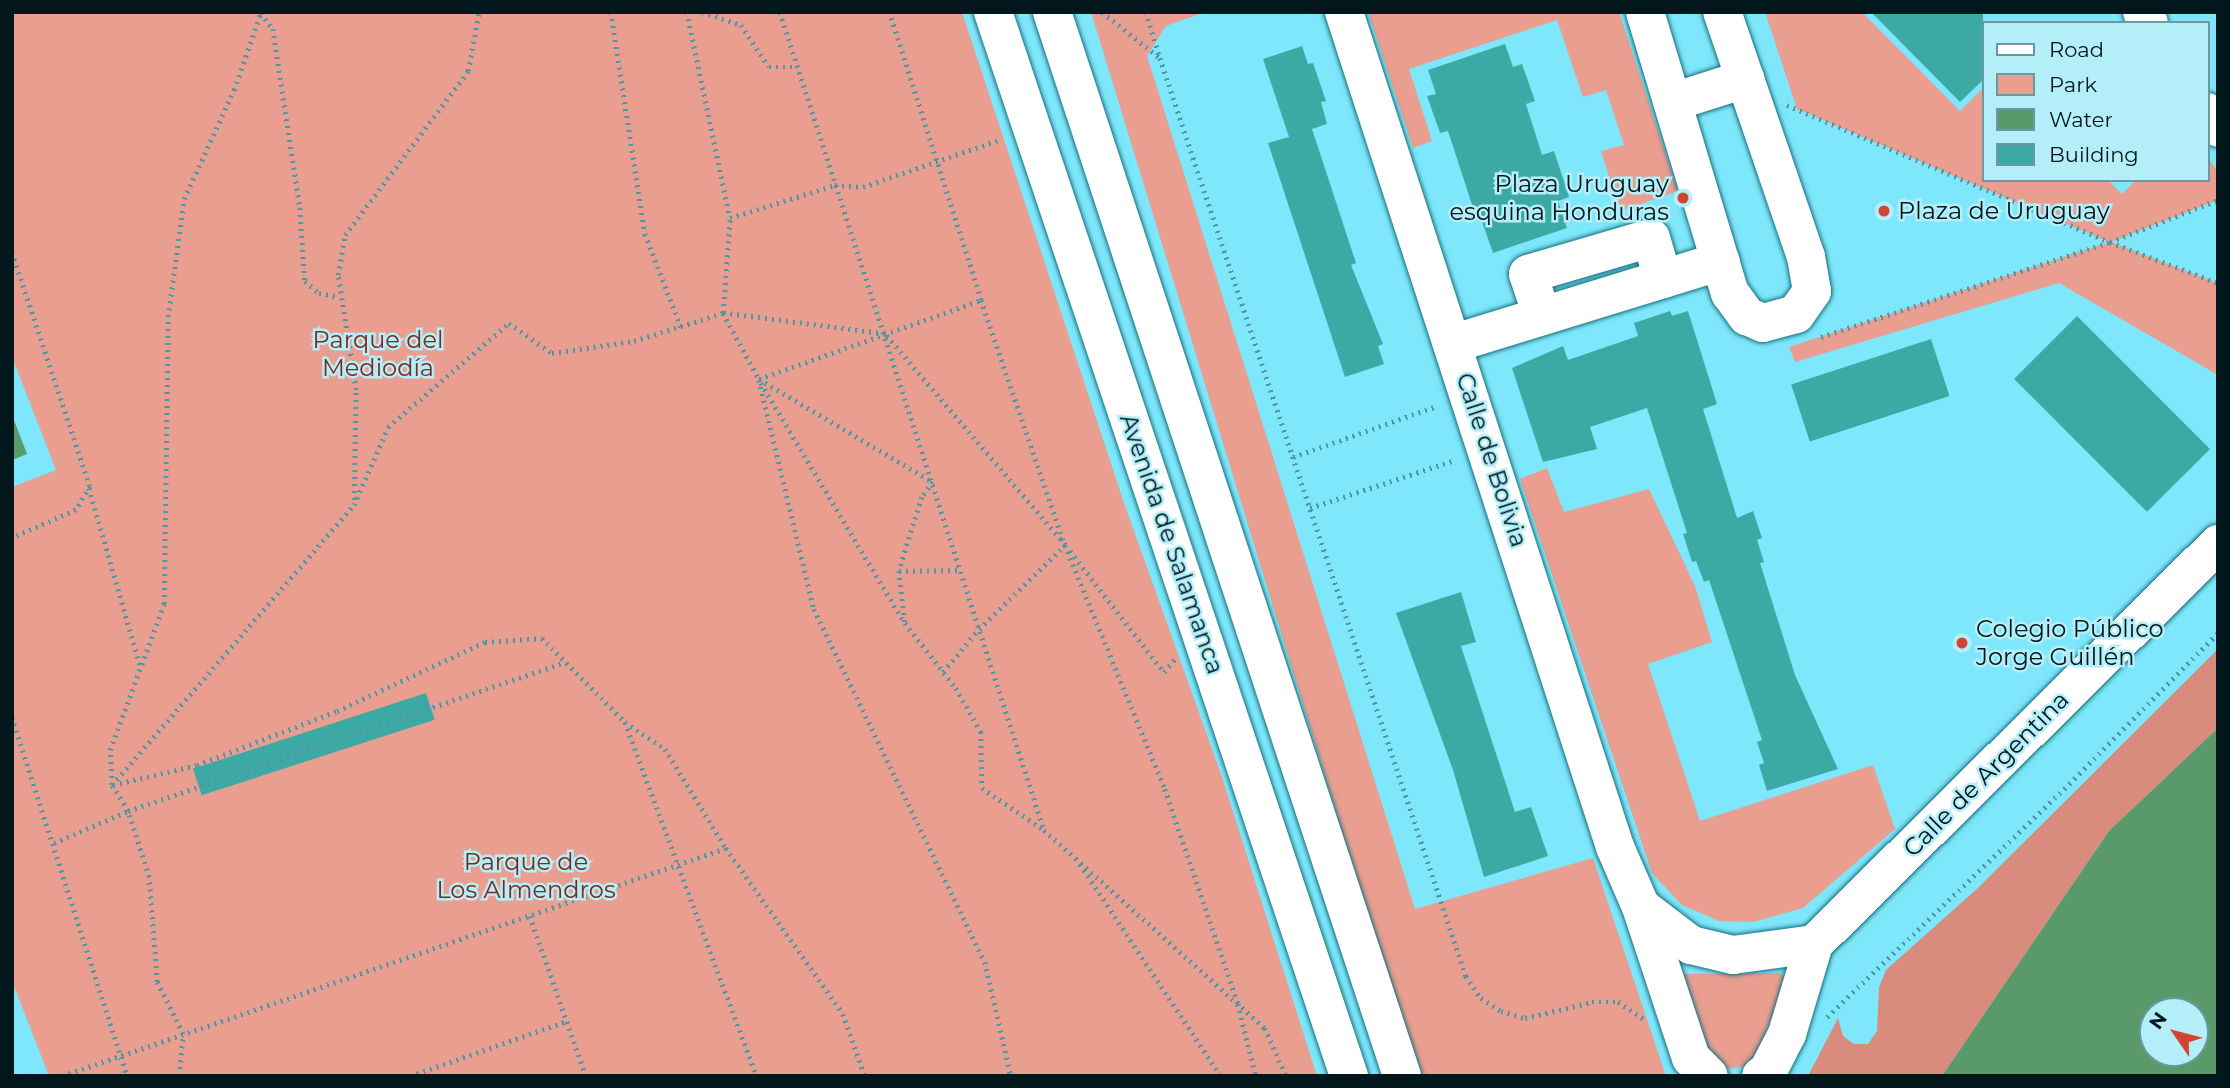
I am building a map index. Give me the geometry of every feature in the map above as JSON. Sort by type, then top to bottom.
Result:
[{"type":"main road","name":"Avenida de Salamanca","points":[[993,12],[1349,1076]]},
{"type":"main road","name":"Avenida de Salamanca","points":[[1052,12],[1402,1076]]},
{"type":"main road","name":"Calle de Bolivia","points":[[1344,12],[1455,342],[1615,847],[1641,907],[1691,1058],[1709,1076]]},
{"type":"main road","points":[[1645,12],[1730,293],[1747,316],[1763,323],[1796,314],[1812,291],[1806,257],[1722,12]]},
{"type":"main road","points":[[1673,102],[1747,86]]},
{"type":"main road","points":[[1455,342],[1721,261]]},
{"type":"main road","name":"Calle de Argentina","points":[[1814,944],[2218,544]]},
{"type":"main road","name":"Calle de Bolivia","points":[[1641,907],[1691,945],[1733,955],[1814,944]]},
{"type":"main road","points":[[1761,1076],[1768,1071],[1787,1034],[1814,944]]},
{"type":"path","points":[[261,12],[273,29],[300,208],[305,281],[319,293],[340,297]]},
{"type":"path","points":[[179,1076],[183,1034],[157,982],[149,877],[128,811],[112,785],[110,750],[142,671],[164,604],[168,317],[184,199],[233,89],[261,12]]},
{"type":"path","points":[[354,505],[356,390],[338,275],[345,235],[468,71],[478,12]]},
{"type":"path","points":[[611,12],[645,234],[681,327]]},
{"type":"path","points":[[687,12],[730,218],[723,313],[759,379],[905,623],[943,672],[981,732],[982,788],[1044,830],[1076,857],[1265,1028],[1286,1076]]},
{"type":"path","points":[[702,12],[741,25],[769,67],[797,67]]},
{"type":"path","points":[[780,12],[1044,830]]},
{"type":"path","points":[[890,12],[981,300],[1065,545],[1165,789],[1238,1004],[1256,1076]]},
{"type":"path","points":[[1102,12],[1160,58]]},
{"type":"path","points":[[1146,12],[1466,976],[1481,998],[1501,1011],[1525,1018],[1605,1002],[1618,1002],[1658,1027],[1677,1022]]},
{"type":"path","points":[[1747,86],[2110,242],[2218,282]]},
{"type":"path","points":[[730,218],[835,185],[863,187],[1007,138]]},
{"type":"path","points":[[1814,339],[2110,242],[2218,200]]},
{"type":"path","points":[[12,251],[89,487],[142,671]]},
{"type":"path","points":[[759,379],[981,300]]},
{"type":"path","points":[[112,785],[354,505],[388,427],[509,323],[552,353],[634,341],[723,313],[885,334],[1065,545],[1164,672],[1180,653]]},
{"type":"path","points":[[759,379],[933,482]]},
{"type":"path","points":[[759,379],[814,609],[985,962],[1011,1076]]},
{"type":"path","points":[[1293,457],[1471,394]]},
{"type":"path","points":[[1310,508],[1488,449]]},
{"type":"path","points":[[905,623],[899,571],[922,497],[933,482]]},
{"type":"path","points":[[12,538],[76,510],[89,487]]},
{"type":"path","points":[[943,672],[979,629],[1065,545]]},
{"type":"path","points":[[899,571],[961,570]]},
{"type":"path","points":[[1824,1019],[2064,789],[2218,633]]},
{"type":"path","points":[[112,785],[222,755],[337,711],[485,642],[542,638],[625,722],[665,749],[726,848],[842,1014],[865,1076]]},
{"type":"path","points":[[54,843],[128,811],[565,662]]},
{"type":"path","points":[[12,717],[127,1076]]},
{"type":"path","points":[[625,722],[676,866],[757,1076]]},
{"type":"path","points":[[62,1076],[726,848]]},
{"type":"path","points":[[1076,857],[1221,1076]]},
{"type":"path","points":[[530,916],[586,1076]]},
{"type":"path","points":[[410,1076],[567,1021]]},
{"type":"green space","name":"Parque del Mediodía","points":[[12,12],[962,12],[1125,506],[1221,774],[1317,1076],[49,1076],[12,981],[12,487],[56,470],[12,357]]},
{"type":"green space","points":[[1091,12],[1205,12],[1166,26],[1147,56],[1415,909],[1593,858],[1666,1076],[1422,1076],[1370,923]]},
{"type":"green space","points":[[1368,12],[1619,12],[1678,191],[1620,211],[1601,151],[1624,145],[1606,90],[1583,97],[1557,20],[1409,69],[1432,141],[1413,148]]},
{"type":"green space","points":[[1765,12],[1862,12],[1960,111],[1982,89],[1982,182],[2110,182],[2122,194],[2134,182],[2209,182],[2209,159],[2218,172],[2218,200],[2111,242],[2218,283],[2218,375],[2059,283],[1795,362],[1789,347],[2109,242],[1797,109]]},
{"type":"green space","points":[[1547,468],[1564,512],[1649,489],[1695,586],[1712,642],[1648,664],[1700,821],[1873,765],[1895,829],[1803,908],[1753,922],[1719,921],[1682,905],[1652,873],[1520,479]]},
{"type":"green space","points":[[1780,973],[1787,980],[1756,1056],[1744,1066],[1728,1069],[1713,1061],[1678,974]]},
{"type":"shaded area","points":[[2218,649],[2218,728],[2109,831],[1942,1076],[1808,1076],[1838,1018],[1843,1036],[1854,1044],[1868,1044],[1877,1031],[1879,987],[1886,970],[1979,887]]},
{"type":"water","points":[[12,415],[27,454],[12,460]]},
{"type":"water","points":[[2218,728],[2218,1076],[1942,1076],[2109,831]]},
{"type":"building","points":[[1871,12],[1983,12],[1982,81],[1960,102]]},
{"type":"building","points":[[1505,44],[1513,67],[1522,64],[1535,101],[1526,104],[1542,155],[1554,151],[1569,197],[1558,201],[1567,228],[1493,253],[1480,216],[1476,217],[1448,131],[1440,133],[1427,96],[1436,94],[1428,70]]},
{"type":"building","points":[[1302,46],[1308,64],[1313,63],[1326,101],[1321,102],[1327,124],[1312,129],[1356,263],[1351,265],[1383,344],[1378,346],[1384,364],[1345,377],[1268,143],[1289,137],[1263,59]]},
{"type":"building","points":[[1670,311],[1672,316],[1688,311],[1717,404],[1703,409],[1737,518],[1753,511],[1762,538],[1757,540],[1764,562],[1760,563],[1795,675],[1838,769],[1767,791],[1759,765],[1764,763],[1757,742],[1762,740],[1709,580],[1704,582],[1696,561],[1692,562],[1683,534],[1687,533],[1647,408],[1590,427],[1597,449],[1543,462],[1512,368],[1563,346],[1568,360],[1638,336],[1634,323]]},
{"type":"building","points":[[2077,316],[2210,449],[2147,512],[2014,379]]},
{"type":"building","points":[[1931,339],[1950,396],[1810,441],[1791,384]]},
{"type":"building","points":[[1461,592],[1476,642],[1461,646],[1515,812],[1531,807],[1548,856],[1484,877],[1453,770],[1396,613]]},
{"type":"building","points":[[426,693],[435,720],[202,795],[193,769]]},
{"type":"place","name":"Plaza Uruguay esquina Honduras","points":[[1683,198]]},
{"type":"place","name":"Plaza de Uruguay","points":[[1884,211]]},
{"type":"place","name":"Colegio Público Jorge Guillén","points":[[1962,643]]},
{"type":"park label","name":"Parque de Los Almendros","points":[[526,876]]}]
